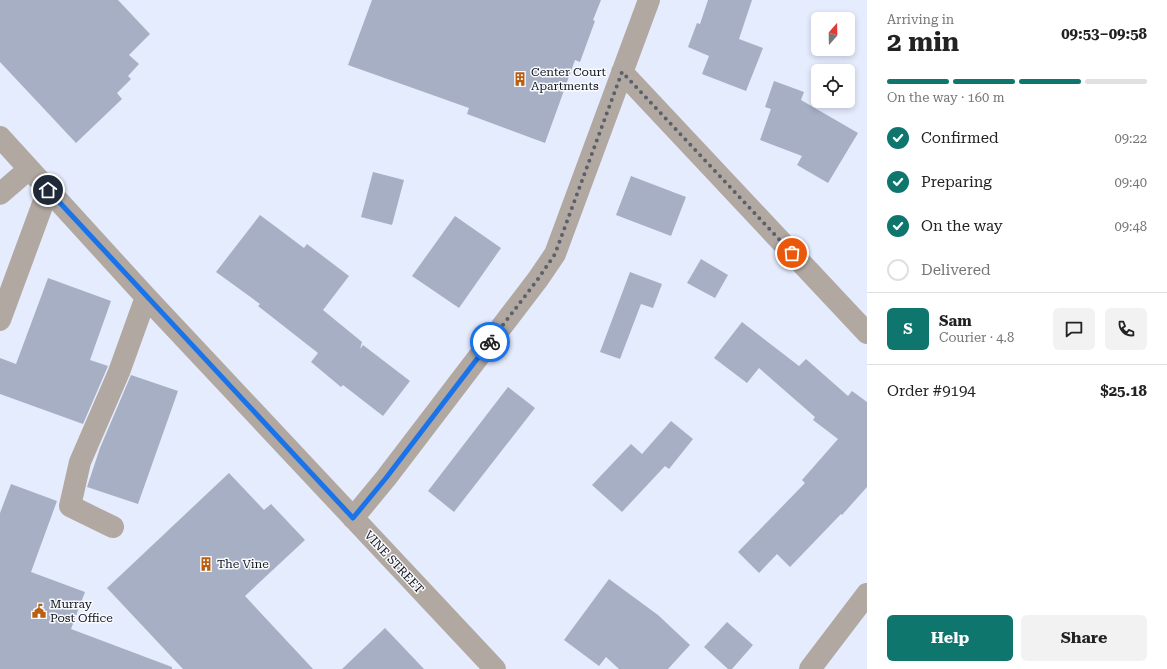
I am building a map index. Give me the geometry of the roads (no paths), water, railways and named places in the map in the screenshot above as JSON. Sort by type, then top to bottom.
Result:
[{"type":"street","points":[[353,518],[434,416],[538,279],[555,254],[649,0]]},
{"type":"street","points":[[622,72],[867,333]]},
{"type":"street","name":"VINE STREET","points":[[0,137],[146,297],[495,669]]},
{"type":"street","points":[[0,194],[29,169]]},
{"type":"street","points":[[0,320],[48,190]]},
{"type":"street","points":[[113,527],[70,506],[80,462],[119,372],[146,297]]},
{"type":"street","points":[[810,669],[867,594]]},
{"type":"place","name":"Center Court Apartments","points":[[520,79]]},
{"type":"place","name":"The Vine","points":[[206,564]]},
{"type":"place","name":"Murray Post Office","points":[[39,611]]}]
